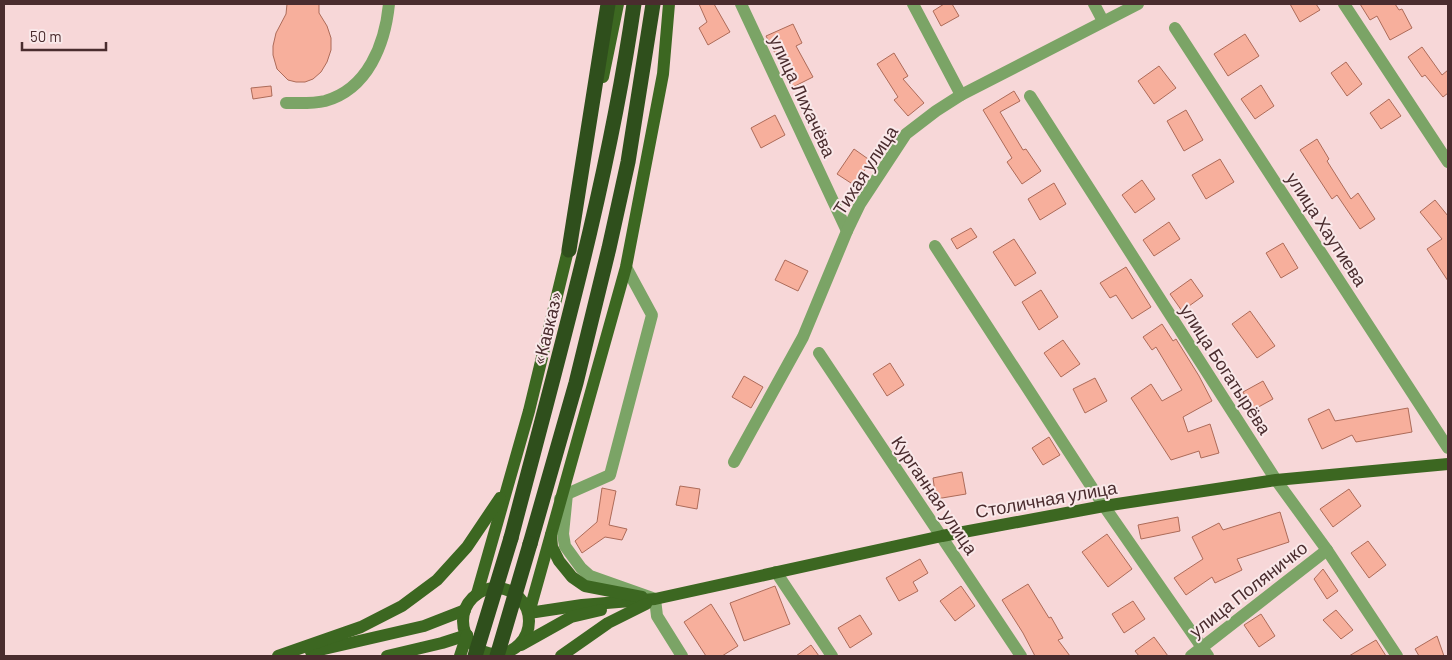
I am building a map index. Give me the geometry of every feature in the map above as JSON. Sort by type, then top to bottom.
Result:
[{"type":"highway","points":[[569,250],[608,4]]},
{"type":"highway","name":"«Кавказ»","points":[[475,656],[511,538],[578,280],[618,95],[634,4]]},
{"type":"highway","points":[[497,656],[576,383],[609,248],[628,162],[653,4]]},
{"type":"main road","points":[[460,656],[466,635],[463,623],[465,610],[476,594],[530,411],[569,250],[618,4]]},
{"type":"main road","points":[[528,613],[551,530],[564,496],[626,267],[663,74],[669,4]]},
{"type":"main road","name":"Столичная улица","points":[[655,599],[942,536],[1104,506],[1276,480],[1448,464]]},
{"type":"main road","points":[[278,656],[361,627],[402,606],[437,580],[467,547],[509,486]]},
{"type":"main road","points":[[551,530],[552,547],[559,561],[572,577],[585,586],[655,599]]},
{"type":"main road","points":[[476,594],[488,589],[508,590],[514,592],[523,601],[528,613],[529,626],[525,638],[515,652]]},
{"type":"main road","points":[[528,613],[582,605],[655,599]]},
{"type":"main road","points":[[561,656],[608,623],[655,599]]},
{"type":"main road","points":[[466,635],[480,649],[492,654],[515,652],[571,618],[633,602]]},
{"type":"main road","points":[[292,656],[424,626],[465,610]]},
{"type":"main road","points":[[387,656],[466,635]]},
{"type":"street","points":[[286,102],[310,104],[326,101],[343,93],[359,79],[371,66],[381,45],[386,28],[389,4]]},
{"type":"street","name":"улица Лихачёва","points":[[741,4],[846,231]]},
{"type":"street","points":[[913,4],[961,95]]},
{"type":"street","points":[[1094,4],[1103,21]]},
{"type":"street","name":"Тихая улица","points":[[734,462],[803,337],[846,231],[860,204],[906,134],[961,95],[1138,4]]},
{"type":"street","points":[[1344,4],[1448,162]]},
{"type":"street","name":"улица Хаутиева","points":[[1176,28],[1448,448]]},
{"type":"street","name":"улица Богатырёва","points":[[1030,96],[1276,480],[1327,550],[1397,656]]},
{"type":"street","points":[[934,246],[1104,506],[1205,652]]},
{"type":"street","points":[[626,267],[652,315],[610,475],[564,496],[563,534],[565,546],[581,568],[590,576],[655,599],[656,616],[682,656]]},
{"type":"street","name":"Курганная улица","points":[[819,353],[1021,656]]},
{"type":"street","name":"улица Поляничко","points":[[1191,656],[1205,652],[1327,550]]},
{"type":"street","points":[[776,572],[832,656]]},
{"type":"building","points":[[287,4],[319,4],[319,13],[327,26],[331,38],[331,50],[327,62],[321,72],[313,79],[305,82],[288,80],[277,69],[273,55],[276,33],[286,14]]},
{"type":"building","points":[[699,4],[714,4],[730,32],[708,45],[699,28],[707,22]]},
{"type":"building","points":[[944,4],[952,4],[959,16],[941,26],[933,11]]},
{"type":"building","points":[[1290,4],[1316,4],[1320,10],[1300,22]]},
{"type":"building","points":[[1360,4],[1395,4],[1399,10],[1402,9],[1412,28],[1390,40],[1377,16],[1370,20]]},
{"type":"building","points":[[793,24],[802,43],[796,46],[813,77],[793,87],[766,36]]},
{"type":"building","points":[[1245,34],[1259,56],[1228,76],[1214,54]]},
{"type":"building","points":[[1422,47],[1442,75],[1448,70],[1448,93],[1443,97],[1425,75],[1422,77],[1408,57]]},
{"type":"building","points":[[894,53],[908,76],[903,79],[924,103],[908,116],[894,100],[898,97],[877,64]]},
{"type":"building","points":[[1346,62],[1362,84],[1347,96],[1331,73]]},
{"type":"building","points":[[1159,66],[1176,88],[1154,104],[1138,81]]},
{"type":"building","points":[[1261,85],[1274,106],[1255,119],[1241,99]]},
{"type":"building","points":[[271,86],[272,96],[253,99],[251,88]]},
{"type":"building","points":[[1014,91],[1020,101],[1000,112],[1023,150],[1026,149],[1041,171],[1022,184],[1007,162],[1012,158],[983,110]]},
{"type":"building","points":[[1389,99],[1401,116],[1381,129],[1370,113]]},
{"type":"building","points":[[1186,110],[1203,140],[1184,151],[1167,121]]},
{"type":"building","points":[[775,115],[785,135],[761,148],[751,128]]},
{"type":"building","points":[[1317,139],[1329,159],[1327,161],[1351,199],[1358,193],[1375,219],[1360,229],[1337,195],[1332,199],[1300,150]]},
{"type":"building","points":[[854,149],[871,161],[854,185],[837,174]]},
{"type":"building","points":[[1220,159],[1234,182],[1206,199],[1192,175]]},
{"type":"building","points":[[1142,180],[1155,199],[1135,213],[1122,195]]},
{"type":"building","points":[[1054,183],[1066,204],[1040,220],[1028,199]]},
{"type":"building","points":[[1435,200],[1448,216],[1448,281],[1427,249],[1442,239],[1420,212]]},
{"type":"building","points":[[1169,222],[1180,239],[1154,256],[1143,240]]},
{"type":"building","points":[[971,228],[977,237],[957,249],[951,239]]},
{"type":"building","points":[[1014,239],[1036,273],[1015,286],[993,252]]},
{"type":"building","points":[[1283,243],[1298,268],[1281,278],[1266,253]]},
{"type":"building","points":[[785,260],[808,271],[798,291],[775,280]]},
{"type":"building","points":[[1126,267],[1151,307],[1132,319],[1116,295],[1110,298],[1100,283]]},
{"type":"building","points":[[1191,279],[1203,296],[1182,311],[1170,294]]},
{"type":"building","points":[[1041,290],[1058,317],[1039,330],[1022,302]]},
{"type":"building","points":[[1250,311],[1275,346],[1257,358],[1232,324]]},
{"type":"building","points":[[1162,324],[1173,341],[1176,339],[1212,401],[1183,417],[1188,432],[1210,424],[1219,453],[1201,458],[1199,451],[1171,460],[1131,398],[1151,384],[1162,401],[1182,390],[1156,347],[1152,350],[1143,337]]},
{"type":"building","points":[[1063,340],[1080,364],[1061,377],[1044,353]]},
{"type":"building","points":[[890,363],[904,385],[887,396],[873,374]]},
{"type":"building","points":[[744,376],[763,387],[751,408],[732,397]]},
{"type":"building","points":[[1095,378],[1107,401],[1085,413],[1073,389]]},
{"type":"building","points":[[1263,381],[1273,399],[1253,410],[1243,392]]},
{"type":"building","points":[[1408,408],[1412,432],[1356,442],[1352,435],[1322,449],[1308,419],[1329,409],[1335,421]]},
{"type":"building","points":[[1049,437],[1060,455],[1043,465],[1032,448]]},
{"type":"building","points":[[962,472],[966,494],[936,499],[933,478]]},
{"type":"building","points":[[680,486],[700,489],[697,509],[676,505]]},
{"type":"building","points":[[602,488],[616,491],[609,525],[627,529],[622,540],[605,537],[582,553],[575,541],[597,522]]},
{"type":"building","points":[[1349,489],[1361,506],[1333,527],[1320,509]]},
{"type":"building","points":[[1280,512],[1289,542],[1237,559],[1242,570],[1215,583],[1212,577],[1186,595],[1174,578],[1203,559],[1192,537],[1219,523],[1223,530]]},
{"type":"building","points":[[1178,517],[1180,531],[1141,539],[1138,525]]},
{"type":"building","points":[[1107,534],[1132,569],[1108,587],[1082,552]]},
{"type":"building","points":[[1368,541],[1386,565],[1369,578],[1351,553]]},
{"type":"building","points":[[920,559],[928,573],[913,582],[918,591],[899,601],[886,578]]},
{"type":"building","points":[[1323,569],[1338,591],[1327,599],[1314,579]]},
{"type":"building","points":[[1028,584],[1049,618],[1051,617],[1063,638],[1058,640],[1070,656],[1035,656],[1002,600]]},
{"type":"building","points":[[775,586],[790,624],[744,641],[730,603]]},
{"type":"building","points":[[961,586],[975,606],[955,621],[940,601]]},
{"type":"building","points":[[1133,601],[1145,619],[1124,633],[1112,614]]},
{"type":"building","points":[[711,604],[738,646],[722,656],[706,656],[684,622]]},
{"type":"building","points":[[1336,610],[1353,630],[1341,639],[1323,620]]},
{"type":"building","points":[[1261,614],[1275,636],[1259,647],[1244,625]]},
{"type":"building","points":[[860,615],[872,634],[850,648],[838,628]]},
{"type":"building","points":[[1437,636],[1444,656],[1419,656],[1415,649]]},
{"type":"building","points":[[1154,637],[1168,656],[1139,656],[1135,651]]},
{"type":"building","points":[[1376,640],[1386,656],[1349,656]]},
{"type":"building","points":[[811,645],[819,656],[796,656]]}]
